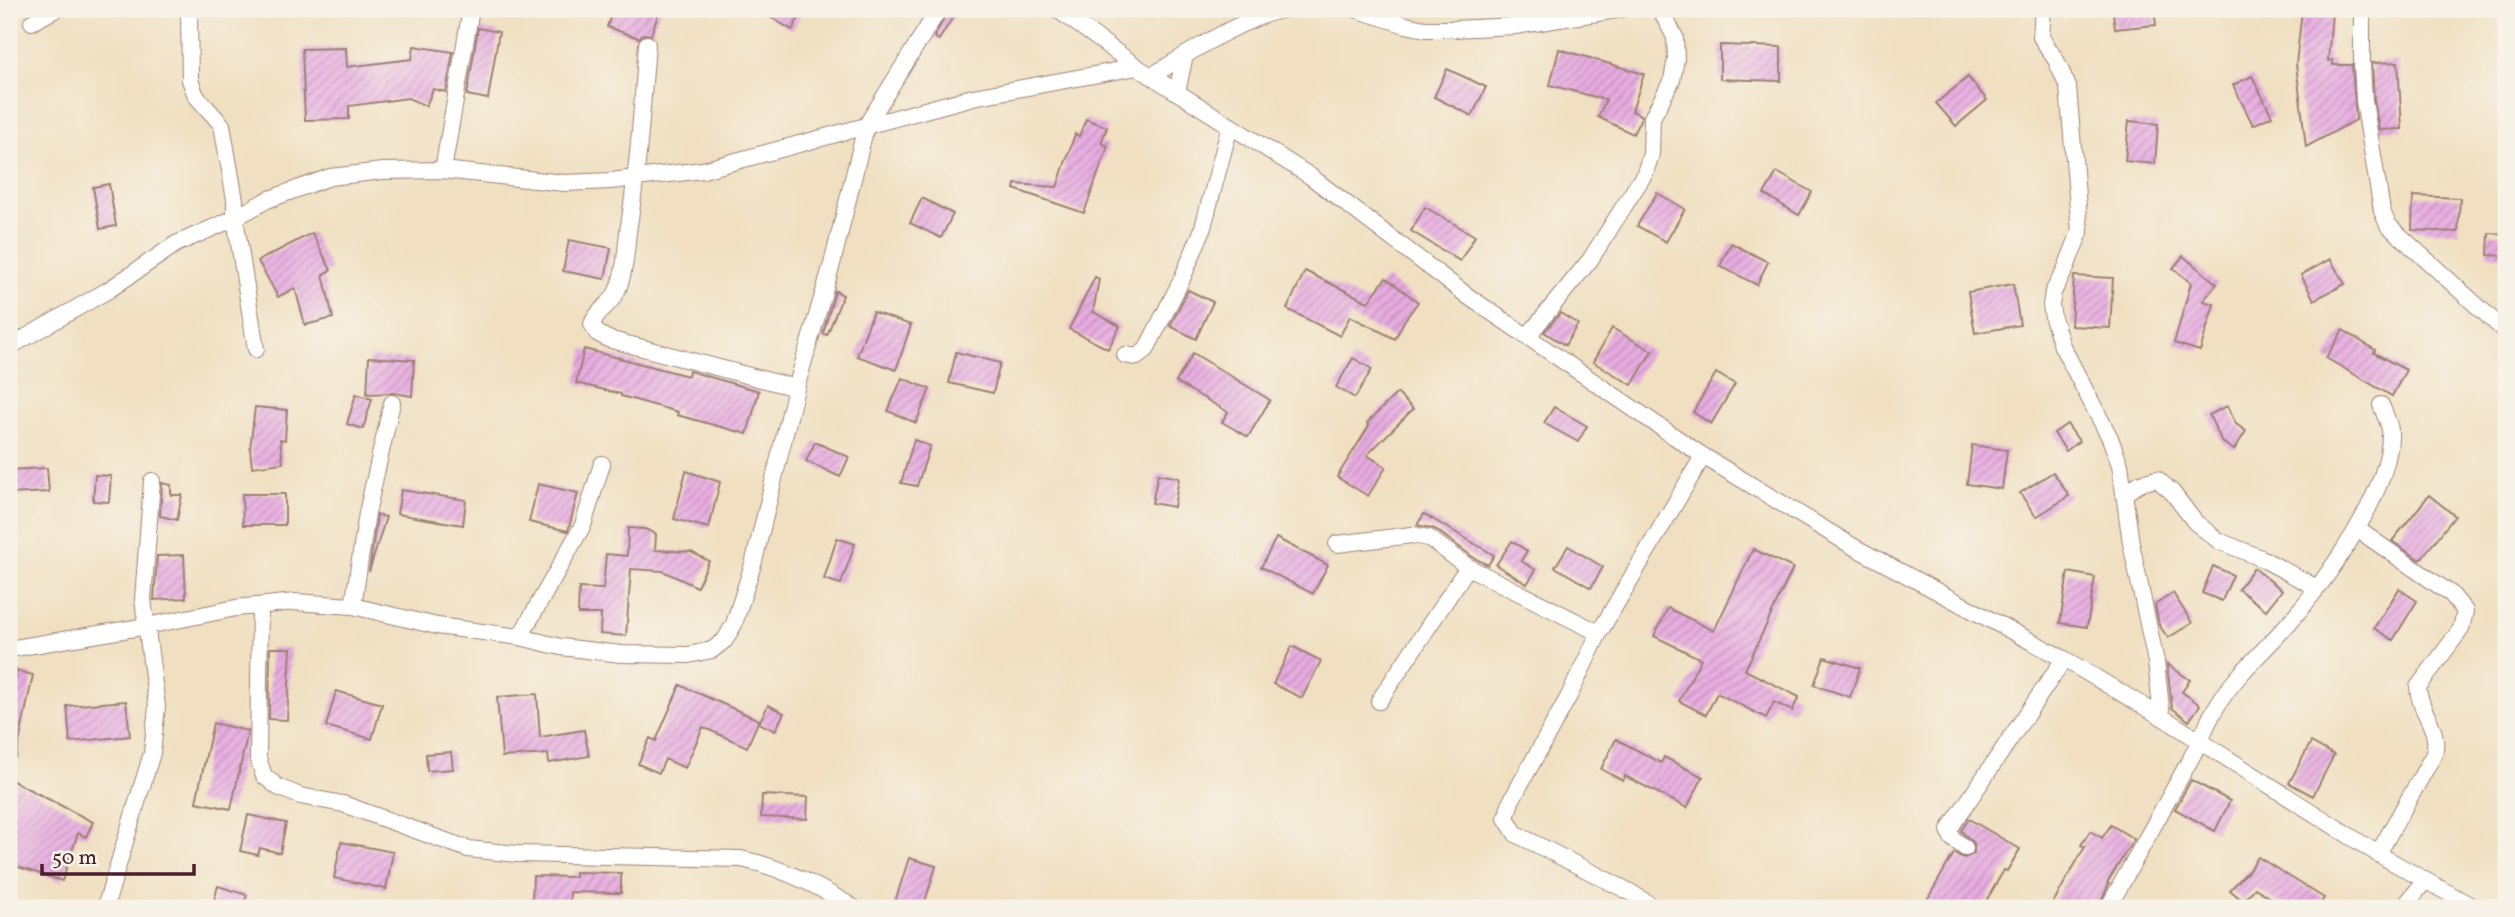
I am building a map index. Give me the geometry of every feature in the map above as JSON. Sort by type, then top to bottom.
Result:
[{"type":"street","points":[[32,22],[56,9]]},
{"type":"street","points":[[189,9],[190,80],[196,96],[222,125],[256,349]]},
{"type":"street","points":[[443,170],[471,9]]},
{"type":"street","points":[[9,649],[295,602],[354,606],[436,626],[520,637],[561,647],[634,654],[688,655],[712,650],[725,640],[734,624],[754,561],[796,388],[832,264],[866,126],[939,9]]},
{"type":"street","points":[[1057,9],[1137,67],[1310,176],[1469,297],[1703,456],[1854,547],[2064,659],[2162,717],[2424,882],[2475,908]]},
{"type":"street","points":[[1153,75],[1185,55],[1261,17],[1286,9]]},
{"type":"street","points":[[1355,9],[1425,29],[1453,29],[1515,26],[1622,9]]},
{"type":"street","points":[[1527,337],[1590,260],[1646,173],[1651,154],[1652,118],[1672,80],[1676,59],[1675,37],[1660,9]]},
{"type":"street","points":[[2043,9],[2041,37],[2063,73],[2068,87],[2080,232],[2053,292],[2053,318],[2062,346],[2110,438],[2120,465],[2131,543],[2156,663],[2162,717]]},
{"type":"street","points":[[2362,9],[2364,101],[2382,211],[2388,225],[2506,332]]},
{"type":"street","points":[[647,44],[636,178],[622,276],[617,293],[609,304],[596,313],[592,324],[597,333],[608,339],[796,388]]},
{"type":"street","points":[[1177,92],[1185,55]]},
{"type":"street","points":[[9,347],[110,289],[176,244],[267,201],[330,177],[383,171],[443,170],[564,183],[703,170],[973,97],[1137,67]]},
{"type":"street","points":[[1125,355],[1137,357],[1146,350],[1182,279],[1202,232],[1230,125]]},
{"type":"street","points":[[354,606],[367,513],[392,403]]},
{"type":"street","points":[[2108,908],[2200,742],[2217,705],[2235,678],[2287,625],[2318,587],[2357,528],[2388,454],[2390,428],[2381,405]]},
{"type":"street","points":[[1655,908],[1630,892],[1516,834],[1506,818],[1511,801],[1550,733],[1598,633],[1703,456]]},
{"type":"street","points":[[520,637],[583,526],[602,464]]},
{"type":"street","points":[[2124,494],[2140,483],[2157,479],[2172,492],[2194,523],[2219,541],[2261,558],[2318,587]]},
{"type":"street","points":[[105,908],[152,753],[157,708],[144,599],[152,481]]},
{"type":"street","points":[[2357,528],[2451,594],[2465,611],[2461,629],[2418,687],[2418,699],[2437,742],[2434,754],[2378,854]]},
{"type":"street","points":[[1337,544],[1421,535],[1468,567],[1598,633]]},
{"type":"street","points":[[1379,701],[1468,567]]},
{"type":"street","points":[[260,606],[258,758],[264,776],[278,787],[300,796],[343,804],[468,849],[518,854],[741,859],[766,864],[800,878],[854,908]]},
{"type":"street","points":[[1965,848],[1952,838],[1949,830],[2064,659]]},
{"type":"street","points":[[2403,908],[2424,882]]},
{"type":"building","points":[[613,9],[660,9],[651,35],[643,34],[639,38],[607,27]]},
{"type":"building","points":[[757,9],[804,9],[792,30]]},
{"type":"building","points":[[949,9],[958,9],[939,40],[934,37]]},
{"type":"building","points":[[2154,9],[2156,25],[2115,29],[2113,13]]},
{"type":"building","points":[[2302,10],[2332,12],[2328,61],[2333,60],[2333,65],[2352,65],[2356,120],[2306,147],[2296,64]]},
{"type":"building","points":[[478,28],[499,32],[488,99],[467,95]]},
{"type":"building","points":[[1720,45],[1781,47],[1781,81],[1720,79]]},
{"type":"building","points":[[414,46],[453,52],[446,92],[433,89],[426,106],[408,98],[349,106],[349,119],[305,120],[302,49],[346,48],[347,67],[412,59]]},
{"type":"building","points":[[1559,49],[1644,74],[1632,111],[1642,116],[1633,134],[1598,117],[1606,100],[1550,85]]},
{"type":"building","points":[[2398,62],[2402,129],[2379,130],[2372,63]]},
{"type":"building","points":[[1447,69],[1486,87],[1472,116],[1434,97]]},
{"type":"building","points":[[2252,76],[2272,116],[2253,125],[2233,85]]},
{"type":"building","points":[[1968,77],[1987,100],[1956,126],[1936,103]]},
{"type":"building","points":[[1086,119],[1107,127],[1101,143],[1108,146],[1084,213],[1014,189],[1015,184],[1057,187],[1075,134],[1079,136]]},
{"type":"building","points":[[2129,121],[2158,124],[2155,164],[2125,161]]},
{"type":"building","points":[[1777,172],[1812,192],[1799,215],[1764,194]]},
{"type":"building","points":[[109,184],[116,226],[100,229],[93,187]]},
{"type":"building","points":[[1657,193],[1685,209],[1666,242],[1637,226]]},
{"type":"building","points":[[2413,196],[2460,198],[2458,232],[2412,230]]},
{"type":"building","points":[[922,198],[953,214],[941,238],[910,223]]},
{"type":"building","points":[[1425,207],[1475,236],[1460,261],[1411,231]]},
{"type":"building","points":[[312,233],[331,270],[323,274],[333,318],[305,325],[295,288],[278,297],[258,261]]},
{"type":"building","points":[[2489,233],[2506,234],[2506,256],[2488,255]]},
{"type":"building","points":[[569,240],[611,248],[605,279],[563,271]]},
{"type":"building","points":[[1731,243],[1768,262],[1757,285],[1720,266]]},
{"type":"building","points":[[2183,256],[2217,284],[2203,301],[2214,304],[2200,351],[2174,343],[2191,283],[2173,268]]},
{"type":"building","points":[[2330,259],[2345,284],[2314,300],[2301,275]]},
{"type":"building","points":[[1305,271],[1368,302],[1386,278],[1418,302],[1395,339],[1350,316],[1340,336],[1287,309]]},
{"type":"building","points":[[2074,276],[2113,278],[2110,328],[2071,326]]},
{"type":"building","points":[[1095,277],[1099,279],[1093,312],[1120,326],[1108,349],[1069,329]]},
{"type":"building","points":[[2013,284],[2020,325],[1975,333],[1968,292]]},
{"type":"building","points":[[1188,290],[1213,302],[1196,339],[1170,326]]},
{"type":"building","points":[[835,291],[843,295],[827,335],[823,334]]},
{"type":"building","points":[[873,312],[911,325],[896,370],[857,356]]},
{"type":"building","points":[[1560,313],[1578,324],[1565,345],[1544,332]]},
{"type":"building","points":[[1612,328],[1652,351],[1632,385],[1593,362]]},
{"type":"building","points":[[2343,330],[2375,350],[2374,353],[2406,370],[2392,396],[2326,358]]},
{"type":"building","points":[[584,349],[688,376],[689,371],[759,391],[747,434],[677,415],[678,412],[621,394],[576,383]]},
{"type":"building","points":[[956,352],[1000,363],[993,393],[949,383]]},
{"type":"building","points":[[1193,353],[1270,400],[1248,437],[1222,422],[1228,412],[1176,382]]},
{"type":"building","points":[[369,357],[414,360],[412,396],[394,393],[367,394]]},
{"type":"building","points":[[1353,358],[1372,369],[1355,398],[1336,387]]},
{"type":"building","points":[[1716,373],[1735,384],[1711,424],[1693,412]]},
{"type":"building","points":[[902,378],[930,389],[916,423],[888,411]]},
{"type":"building","points":[[1397,393],[1413,409],[1367,455],[1386,467],[1368,496],[1337,477],[1369,426],[1367,423]]},
{"type":"building","points":[[356,394],[372,399],[363,429],[347,424]]},
{"type":"building","points":[[2227,406],[2236,424],[2246,431],[2234,450],[2222,442],[2209,415]]},
{"type":"building","points":[[255,407],[287,410],[285,440],[280,439],[283,463],[252,467],[250,449]]},
{"type":"building","points":[[1554,407],[1587,426],[1578,442],[1544,423]]},
{"type":"building","points":[[2067,424],[2079,441],[2066,451],[2054,433]]},
{"type":"building","points":[[914,440],[930,446],[917,486],[901,483]]},
{"type":"building","points":[[815,442],[849,457],[840,477],[806,461]]},
{"type":"building","points":[[1972,445],[2007,450],[2002,489],[1967,484]]},
{"type":"building","points":[[47,468],[49,492],[9,494],[9,470]]},
{"type":"building","points":[[686,471],[720,482],[709,528],[674,519]]},
{"type":"building","points":[[2053,472],[2069,496],[2036,517],[2020,493]]},
{"type":"building","points":[[1158,474],[1179,478],[1174,507],[1152,503]]},
{"type":"building","points":[[95,475],[111,476],[109,502],[93,501]]},
{"type":"building","points":[[162,483],[171,485],[171,495],[182,495],[177,520],[160,516]]},
{"type":"building","points":[[538,484],[578,493],[568,531],[529,522]]},
{"type":"building","points":[[401,490],[466,500],[463,525],[397,514]]},
{"type":"building","points":[[242,494],[285,494],[285,525],[243,525]]},
{"type":"building","points":[[2429,495],[2455,516],[2420,560],[2392,541]]},
{"type":"building","points":[[1424,514],[1494,555],[1488,565],[1435,529],[1417,525]]},
{"type":"building","points":[[377,515],[386,517],[369,572]]},
{"type":"building","points":[[628,528],[645,529],[656,534],[655,550],[691,552],[709,561],[697,587],[663,571],[631,569],[626,636],[600,634],[601,614],[578,614],[579,588],[603,589],[606,554],[627,556]]},
{"type":"building","points":[[837,538],[855,544],[841,584],[824,579]]},
{"type":"building","points":[[1276,538],[1328,565],[1313,594],[1261,567]]},
{"type":"building","points":[[1512,541],[1527,551],[1521,561],[1536,570],[1527,584],[1496,565]]},
{"type":"building","points":[[1568,546],[1603,567],[1591,588],[1555,567]]},
{"type":"building","points":[[1753,549],[1793,568],[1745,670],[1799,697],[1792,711],[1774,702],[1766,718],[1717,693],[1706,715],[1679,701],[1701,659],[1654,636],[1668,608],[1714,631]]},
{"type":"building","points":[[184,555],[186,598],[154,600],[157,556]]},
{"type":"building","points":[[2213,566],[2233,575],[2222,601],[2202,593]]},
{"type":"building","points":[[2254,568],[2282,590],[2266,610],[2238,589]]},
{"type":"building","points":[[2068,572],[2095,577],[2087,627],[2060,623]]},
{"type":"building","points":[[2399,589],[2417,601],[2393,640],[2374,628]]},
{"type":"building","points":[[2173,593],[2192,623],[2168,638],[2159,625],[2155,605]]},
{"type":"building","points":[[1292,646],[1321,661],[1302,698],[1273,684]]},
{"type":"building","points":[[270,648],[291,648],[287,720],[269,719]]},
{"type":"building","points":[[1824,657],[1860,668],[1850,697],[1814,685]]},
{"type":"building","points":[[2167,664],[2190,680],[2182,692],[2200,705],[2189,721],[2172,708]]},
{"type":"building","points":[[17,671],[33,675],[16,757],[9,757],[9,707]]},
{"type":"building","points":[[680,685],[759,720],[747,747],[703,727],[685,768],[665,759],[659,773],[638,764],[650,738],[656,741]]},
{"type":"building","points":[[336,691],[382,704],[372,739],[326,726]]},
{"type":"building","points":[[537,694],[540,737],[584,730],[589,756],[549,763],[548,754],[502,757],[497,697]]},
{"type":"building","points":[[126,701],[130,736],[70,742],[67,706]]},
{"type":"building","points":[[768,705],[784,713],[775,731],[759,723]]},
{"type":"building","points":[[213,723],[248,731],[231,809],[196,802]]},
{"type":"building","points":[[1616,739],[1661,763],[1664,757],[1703,777],[1687,808],[1625,776],[1623,781],[1601,769]]},
{"type":"building","points":[[2311,742],[2334,755],[2313,796],[2289,783]]},
{"type":"building","points":[[451,752],[453,769],[427,771],[426,754]]},
{"type":"building","points":[[9,779],[93,822],[86,837],[78,833],[62,881],[9,864]]},
{"type":"building","points":[[2191,780],[2230,801],[2215,831],[2175,809]]},
{"type":"building","points":[[762,795],[808,797],[807,819],[761,817]]},
{"type":"building","points":[[248,815],[286,823],[280,853],[260,848],[258,855],[240,851]]},
{"type":"building","points":[[1969,819],[2020,849],[1982,908],[1942,908],[1927,900],[1954,853],[1964,858],[1974,854],[1974,843],[1961,831]]},
{"type":"building","points":[[2111,825],[2134,839],[2107,883],[2109,884],[2098,908],[2050,908],[2085,847],[2081,845],[2090,831],[2102,838]]},
{"type":"building","points":[[341,842],[393,852],[386,889],[334,878]]},
{"type":"building","points":[[2258,857],[2324,898],[2318,908],[2287,908],[2255,888],[2243,901],[2230,890]]},
{"type":"building","points":[[909,858],[936,866],[923,908],[893,908]]},
{"type":"building","points":[[575,872],[621,873],[621,893],[570,892],[570,906],[532,905],[533,876],[575,877]]},
{"type":"building","points":[[218,886],[247,895],[243,908],[212,908]]}]
